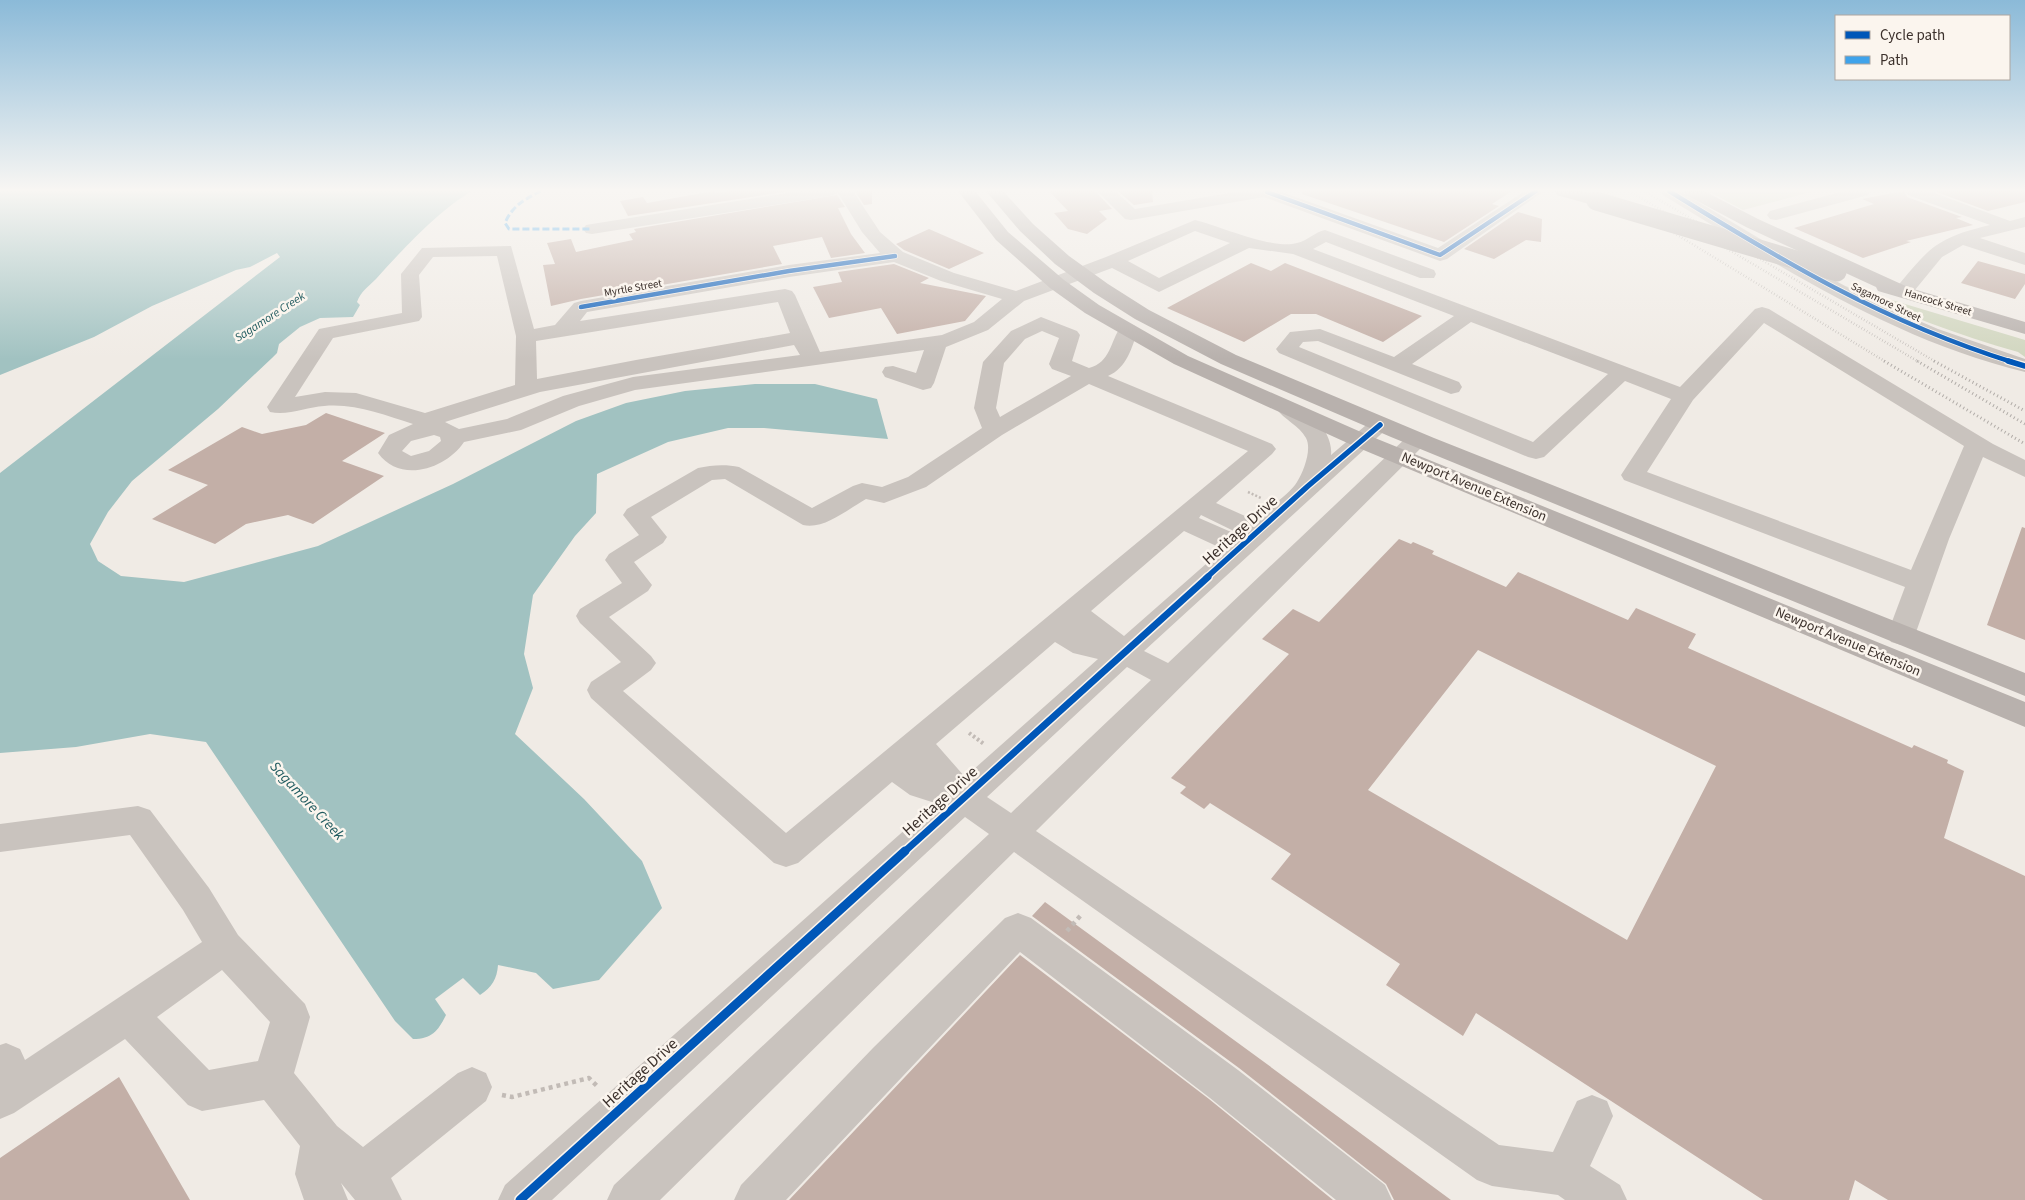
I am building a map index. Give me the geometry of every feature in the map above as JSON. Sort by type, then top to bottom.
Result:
[{"type":"main road","name":"Newport Avenue Extension","points":[[1015,247],[1057,284],[1120,326],[1194,367],[1286,408],[1391,439],[1901,635],[2025,685]]},
{"type":"main road","name":"Newport Avenue Extension","points":[[1048,247],[1082,275],[1120,301],[1189,340],[1391,439],[2025,715]]},
{"type":"main road","name":"Hancock Street","points":[[1753,247],[2025,328]]},
{"type":"main road","points":[[1805,247],[1903,292]]},
{"type":"street","points":[[885,247],[895,256],[915,265],[1017,297]]},
{"type":"street","points":[[454,437],[513,425],[571,401],[633,384],[937,343],[964,335],[981,326],[1017,297],[1082,275],[1146,247]]},
{"type":"street","points":[[1113,262],[1159,286],[1235,247]]},
{"type":"street","points":[[1266,247],[1299,250],[1684,396]]},
{"type":"street","points":[[1299,250],[1304,247]]},
{"type":"street","points":[[1356,247],[1427,274]]},
{"type":"street","points":[[1418,247],[1440,255],[1452,247]]},
{"type":"street","name":"Sagamore Street","points":[[1763,247],[1898,320],[1956,344],[2025,366]]},
{"type":"street","points":[[1903,292],[1936,253],[1945,247]]},
{"type":"street","points":[[1992,247],[2021,255]]},
{"type":"street","points":[[526,389],[526,336],[505,250],[428,252],[410,274],[412,317],[326,333],[278,408],[325,399],[356,400],[424,424],[441,428],[452,433],[454,443],[449,449],[431,459],[409,463],[393,458],[390,453],[395,441],[424,424],[453,415],[504,394],[802,337]]},
{"type":"street","name":"Myrtle Street","points":[[561,331],[581,307],[789,271],[895,256]]},
{"type":"street","points":[[526,336],[785,295],[802,337],[815,360]]},
{"type":"street","points":[[1920,583],[1633,475],[1684,396],[1762,313],[1977,444],[2025,470]]},
{"type":"street","points":[[1396,365],[1470,314]]},
{"type":"street","points":[[994,430],[985,408],[994,362],[1018,336],[1041,323],[1070,334],[1060,364],[1089,375],[1264,450],[1189,511],[786,854],[602,690],[641,663],[590,616],[638,585],[618,560],[654,537],[636,515],[707,473],[730,472],[812,519],[862,490],[884,495],[917,482],[994,430],[1089,375],[1104,373],[1115,362],[1120,326]]},
{"type":"street","points":[[1451,387],[1320,334],[1297,336],[1286,349],[1536,452],[1623,372]]},
{"type":"street","points":[[893,372],[924,382],[937,343]]},
{"type":"street","points":[[629,1200],[1014,832],[1172,678],[1391,439],[1426,407]]},
{"type":"street","points":[[1286,408],[1310,426],[1319,439],[1321,456],[1308,486]]},
{"type":"street","name":"Heritage Drive","points":[[520,1200],[1308,486],[1391,439]]},
{"type":"street","points":[[1901,635],[1936,539],[1977,444]]},
{"type":"street","points":[[1189,511],[1250,540]]},
{"type":"street","points":[[1061,620],[1083,646],[1124,653],[1172,678]]},
{"type":"street","points":[[902,755],[921,786],[963,798],[1492,1165],[1564,1175],[1605,1200]]},
{"type":"street","points":[[0,838],[138,820],[196,899],[225,946],[291,1018],[273,1078]]},
{"type":"street","points":[[756,1200],[887,1062],[1018,929],[1224,1084],[1370,1200]]},
{"type":"street","points":[[6,1079],[128,1015],[225,946]]},
{"type":"street","points":[[128,1015],[202,1091],[273,1078]]},
{"type":"street","points":[[273,1078],[322,1141],[371,1187],[472,1087]]},
{"type":"street","points":[[1564,1175],[1592,1116]]},
{"type":"street","points":[[322,1141],[316,1174],[326,1200]]},
{"type":"path","points":[[972,734],[987,746]]},
{"type":"path","points":[[472,1087],[512,1097],[589,1078],[598,1086]]},
{"type":"green space","points":[[1845,286],[2025,340],[2025,357],[2018,352],[1909,315]]},
{"type":"water","name":"Sagamore Creek","points":[[0,247],[405,247],[365,289],[357,302],[360,305],[353,317],[320,318],[300,327],[279,344],[277,353],[218,409],[132,481],[108,512],[90,544],[98,561],[121,576],[184,582],[318,546],[453,484],[576,421],[626,403],[685,391],[755,384],[815,384],[877,399],[888,439],[764,428],[728,428],[668,442],[597,474],[596,513],[575,536],[533,595],[524,654],[533,688],[515,734],[584,799],[642,861],[662,908],[599,980],[553,989],[536,973],[498,965],[493,982],[480,995],[463,978],[435,999],[446,1015],[443,1021],[430,1036],[413,1039],[395,1021],[206,742],[150,734],[76,747],[0,753],[0,473],[280,257],[277,253],[250,267],[236,270],[152,306],[94,337],[0,375]]},
{"type":"building","points":[[549,247],[574,247],[576,252],[600,247],[774,247],[782,264],[581,299],[551,306],[543,265],[555,264]]},
{"type":"building","points":[[826,247],[861,247],[865,253],[831,258]]},
{"type":"building","points":[[900,247],[970,247],[984,253],[949,269]]},
{"type":"building","points":[[1467,247],[1514,247],[1494,259],[1464,249]]},
{"type":"building","points":[[1838,247],[1896,247],[1863,258]]},
{"type":"building","points":[[1978,261],[2025,274],[2025,284],[2015,299],[1961,283]]},
{"type":"building","points":[[1251,263],[1271,271],[1285,263],[1422,316],[1383,342],[1316,314],[1291,314],[1244,342],[1167,308]]},
{"type":"building","points":[[894,264],[929,278],[920,283],[986,296],[965,321],[897,334],[881,308],[829,318],[813,287],[842,282],[838,272]]},
{"type":"building","points":[[326,413],[385,433],[342,461],[384,476],[313,524],[288,515],[246,524],[215,544],[152,519],[208,485],[168,470],[242,427],[262,434],[306,425]]},
{"type":"building","points":[[2022,527],[2025,528],[2025,640],[1987,625]]},
{"type":"building","points":[[1399,539],[1411,544],[1413,542],[1434,551],[1432,554],[1506,587],[1518,572],[1628,620],[1636,608],[1696,634],[1688,648],[1912,748],[1914,745],[1948,760],[1947,763],[1964,771],[1944,838],[2025,876],[2025,1200],[1888,1200],[1855,1180],[1849,1200],[1763,1200],[1476,1013],[1463,1036],[1386,985],[1400,964],[1271,879],[1291,854],[1210,803],[1204,809],[1180,793],[1186,787],[1171,778],[1289,654],[1262,639],[1293,609],[1319,622]],"holes":[[[1478,650],[1716,766],[1627,940],[1368,790]]]},
{"type":"building","points":[[1045,902],[1451,1200],[1394,1200],[1386,1184],[1239,1068],[1032,916]]},
{"type":"building","points":[[1020,955],[1209,1099],[1333,1200],[789,1200]]},
{"type":"building","points":[[119,1077],[190,1200],[0,1200],[0,1158]]},
{"type":"railway","points":[[1697,247],[1886,362]]},
{"type":"railway","points":[[1724,247],[1919,362]]},
{"type":"railway","points":[[1740,247],[1936,362]]},
{"type":"railway","points":[[1884,361],[2025,444]]},
{"type":"railway","points":[[1917,361],[2025,424]]},
{"type":"railway","points":[[1934,361],[2025,411]]},
{"type":"cycle path","points":[[1418,247],[1440,255],[1452,247]]},
{"type":"cycle path","points":[[1761,247],[1841,292],[1900,321],[1978,351],[2025,366]]},
{"type":"cycle path","points":[[581,307],[789,271],[895,256]]},
{"type":"cycle path","points":[[520,1200],[1308,486],[1380,425]]}]
